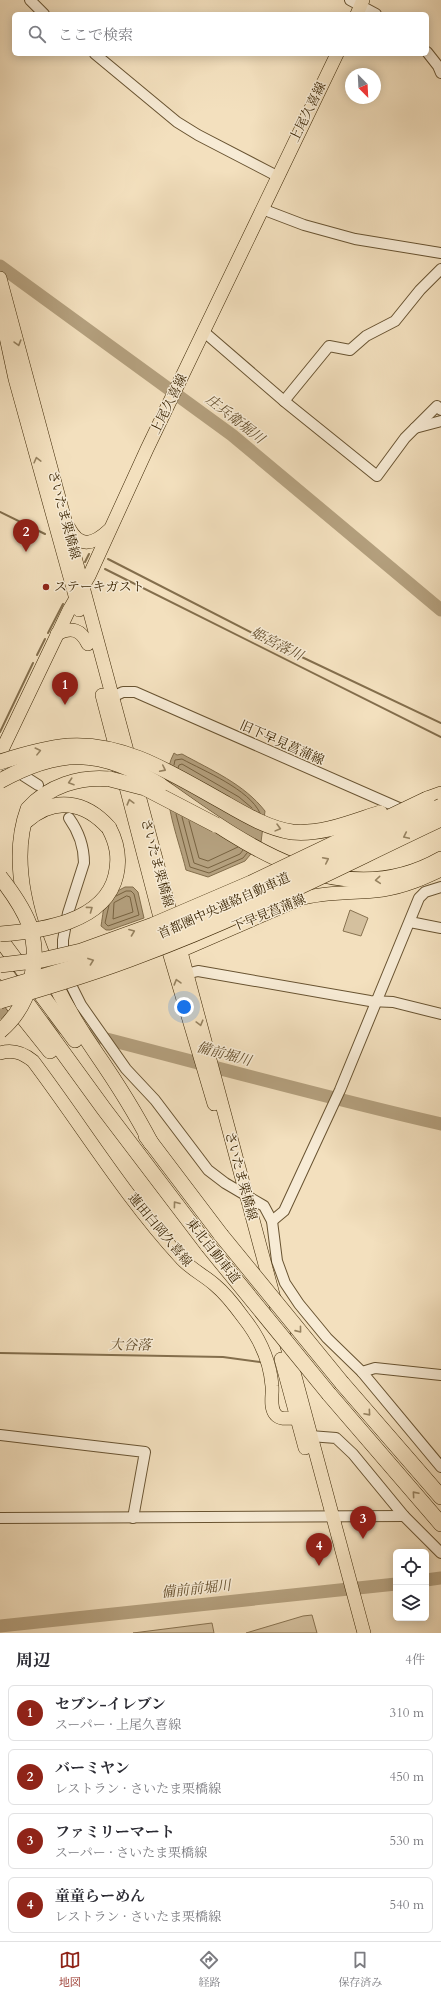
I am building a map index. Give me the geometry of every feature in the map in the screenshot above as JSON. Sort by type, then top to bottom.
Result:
[{"type":"highway","points":[[0,763],[54,748],[83,746],[111,749],[136,756],[166,770],[268,825],[292,832],[325,830],[434,797]]},
{"type":"highway","points":[[0,781],[24,769],[50,760],[78,757],[104,759],[139,772],[216,824]]},
{"type":"highway","points":[[98,1064],[56,995],[40,972],[12,917],[5,892],[5,860],[10,836],[19,821],[34,803],[54,789],[78,780],[110,779],[145,788],[216,824],[283,861],[316,874],[337,879],[380,880],[413,872],[441,859]]},
{"type":"highway","points":[[60,1056],[0,966],[42,960],[75,952],[152,925],[251,883],[434,797]]},
{"type":"highway","points":[[0,934],[59,925],[86,913],[103,899],[115,878],[118,863],[117,847],[109,828],[98,817],[86,808],[65,804],[52,806],[36,814],[22,825],[5,860],[17,900],[29,924],[32,936],[34,958],[30,985],[26,996],[14,1016],[0,1031]]},
{"type":"highway","name":"首都圏中央連絡自動車道","points":[[0,989],[81,965],[192,922],[441,806]]},
{"type":"highway","name":"首都圏中央連絡自動車道","points":[[0,1001],[87,975],[190,936],[255,908],[441,819]]},
{"type":"highway","name":"東北自動車道","points":[[0,940],[40,993],[98,1064],[151,1143],[221,1235],[342,1383],[441,1497]]},
{"type":"highway","points":[[0,989],[60,1056]]},
{"type":"highway","name":"東北自動車道","points":[[60,1056],[86,1094],[104,1109],[208,1246],[329,1394],[441,1524]]},
{"type":"main road","name":"上尾久喜線","points":[[0,754],[57,634],[79,591],[89,576],[203,331],[336,56]]},
{"type":"main road","name":"さいたま栗橋線","points":[[0,278],[64,519],[88,644],[310,1436],[328,1517]]},
{"type":"main road","name":"さいたま栗橋線","points":[[0,309],[15,379],[112,696],[174,951],[186,974],[201,1047]]},
{"type":"main road","points":[[64,519],[75,538],[84,542],[97,540],[110,529]]},
{"type":"main road","points":[[57,634],[64,630],[74,629],[79,632],[88,644]]},
{"type":"main road","name":"下早見菖蒲線","points":[[174,951],[300,899],[314,895],[394,888],[420,880],[441,870]]},
{"type":"main road","name":"蓮田白岡久喜線","points":[[0,1053],[21,1053],[33,1061],[130,1196],[165,1240],[186,1264],[216,1286],[242,1314],[251,1326],[263,1350],[270,1370],[272,1408],[276,1415],[281,1418],[296,1418]]},
{"type":"main road","name":"さいたま栗橋線","points":[[242,1194],[296,1418],[328,1517],[350,1597],[364,1633]]},
{"type":"main road","name":"さいたま栗橋線","points":[[350,1597],[356,1633]]},
{"type":"street","points":[[30,0],[42,12]]},
{"type":"street","points":[[358,5],[372,12]]},
{"type":"street","points":[[429,55],[438,66],[441,73]]},
{"type":"street","points":[[98,56],[177,122],[198,135],[277,176]]},
{"type":"street","points":[[262,208],[304,225],[355,239],[441,253]]},
{"type":"street","points":[[284,400],[329,346],[350,350],[366,336],[395,321],[420,290],[441,269]]},
{"type":"street","points":[[203,331],[377,476],[415,428],[437,406],[441,410]]},
{"type":"street","points":[[415,428],[441,421]]},
{"type":"street","name":"旧下早見菖蒲線","points":[[112,696],[123,692],[135,692],[441,826]]},
{"type":"street","points":[[0,763],[13,769],[38,785]]},
{"type":"street","points":[[69,818],[82,844],[84,863],[66,920],[62,948],[67,978],[81,1005],[126,1069],[155,1100],[208,1170],[242,1194],[264,1206],[272,1221],[275,1252],[285,1283],[299,1304],[327,1338],[362,1372],[441,1467]]},
{"type":"street","points":[[272,1221],[284,1211],[331,1111],[421,895],[441,888]]},
{"type":"street","points":[[410,922],[441,928]]},
{"type":"street","points":[[186,974],[198,971],[377,1002],[393,1002],[441,1014]]},
{"type":"street","points":[[362,1372],[375,1368],[441,1374]]},
{"type":"street","points":[[0,1434],[145,1452],[133,1518]]},
{"type":"street","points":[[310,1436],[336,1438],[353,1454],[404,1516],[441,1553]]},
{"type":"street","points":[[0,1518],[404,1516]]},
{"type":"shaded area","points":[[350,910],[368,918],[361,936],[343,931]]},
{"type":"shaded area","points":[[312,1615],[317,1633],[246,1633],[303,1616]]},
{"type":"shaded area","points":[[212,1623],[214,1633],[133,1633]]},
{"type":"water","points":[[174,753],[177,755],[182,754],[237,785],[257,801],[265,811],[261,842],[245,861],[208,877],[186,870],[170,811],[168,796],[167,780],[169,766]]},
{"type":"water","points":[[125,887],[133,887],[138,892],[144,918],[110,930],[106,930],[101,926],[104,906],[108,898]]},
{"type":"waterway","name":"庄兵衛堀川","points":[[0,266],[232,435],[441,610]]},
{"type":"waterway","name":"姫宮落川","points":[[0,512],[45,534]]},
{"type":"waterway","name":"姫宮落川","points":[[85,562],[89,554]]},
{"type":"waterway","points":[[108,559],[268,641],[441,723]]},
{"type":"waterway","name":"姫宮落川","points":[[105,569],[441,737]]},
{"type":"waterway","points":[[48,633],[63,604]]},
{"type":"waterway","points":[[37,655],[45,639]]},
{"type":"waterway","points":[[0,732],[33,663]]},
{"type":"waterway","name":"備前堀川","points":[[0,1012],[441,1124]]},
{"type":"waterway","name":"大谷落","points":[[0,1353],[223,1357],[260,1362]]},
{"type":"waterway","name":"備前前堀川","points":[[429,1580],[441,1578]]},
{"type":"waterway","name":"備前前堀川","points":[[0,1626],[393,1584]]},
{"type":"place","name":"バーミヤン","points":[[26,552]]},
{"type":"place","name":"ステーキガスト","points":[[46,587]]},
{"type":"place","name":"セブン-イレブン","points":[[65,705]]},
{"type":"place","name":"ファミリーマート","points":[[363,1539]]},
{"type":"place","name":"童童らーめん","points":[[319,1566]]}]
